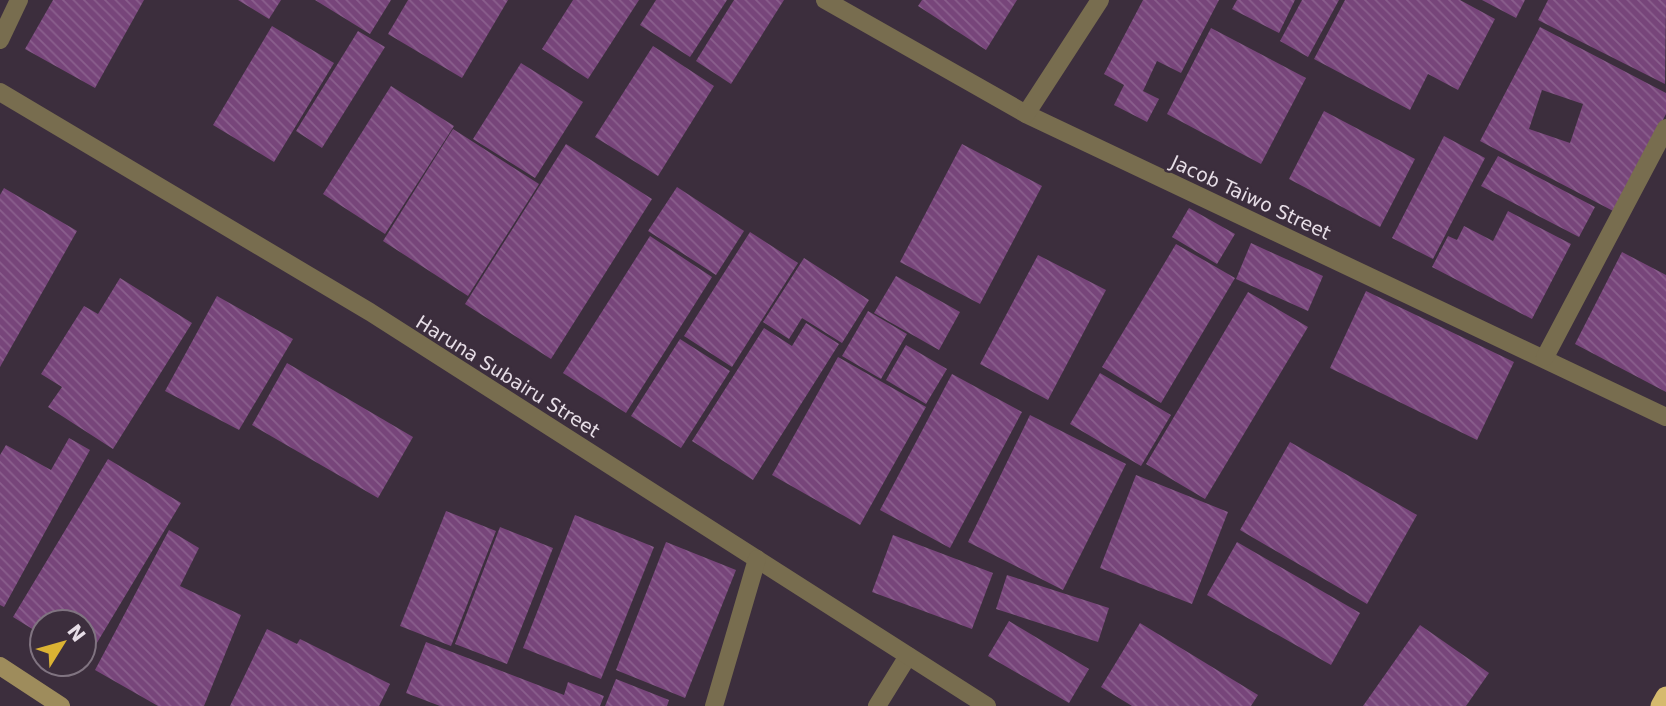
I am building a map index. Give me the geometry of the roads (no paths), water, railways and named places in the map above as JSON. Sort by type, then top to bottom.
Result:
[{"type":"highway","points":[[1661,706],[1666,697]]},
{"type":"street","points":[[0,40],[19,0]]},
{"type":"street","name":"Jacob Taiwo Street","points":[[825,0],[1026,114],[1666,417]]},
{"type":"street","points":[[1026,114],[1100,0]]},
{"type":"street","name":"Haruna Subairu Street","points":[[0,92],[370,312],[987,706]]},
{"type":"street","points":[[1545,358],[1666,128]]},
{"type":"street","points":[[714,706],[757,559]]},
{"type":"street","points":[[877,706],[908,656]]},
{"type":"street","points":[[0,666],[61,706]]}]
